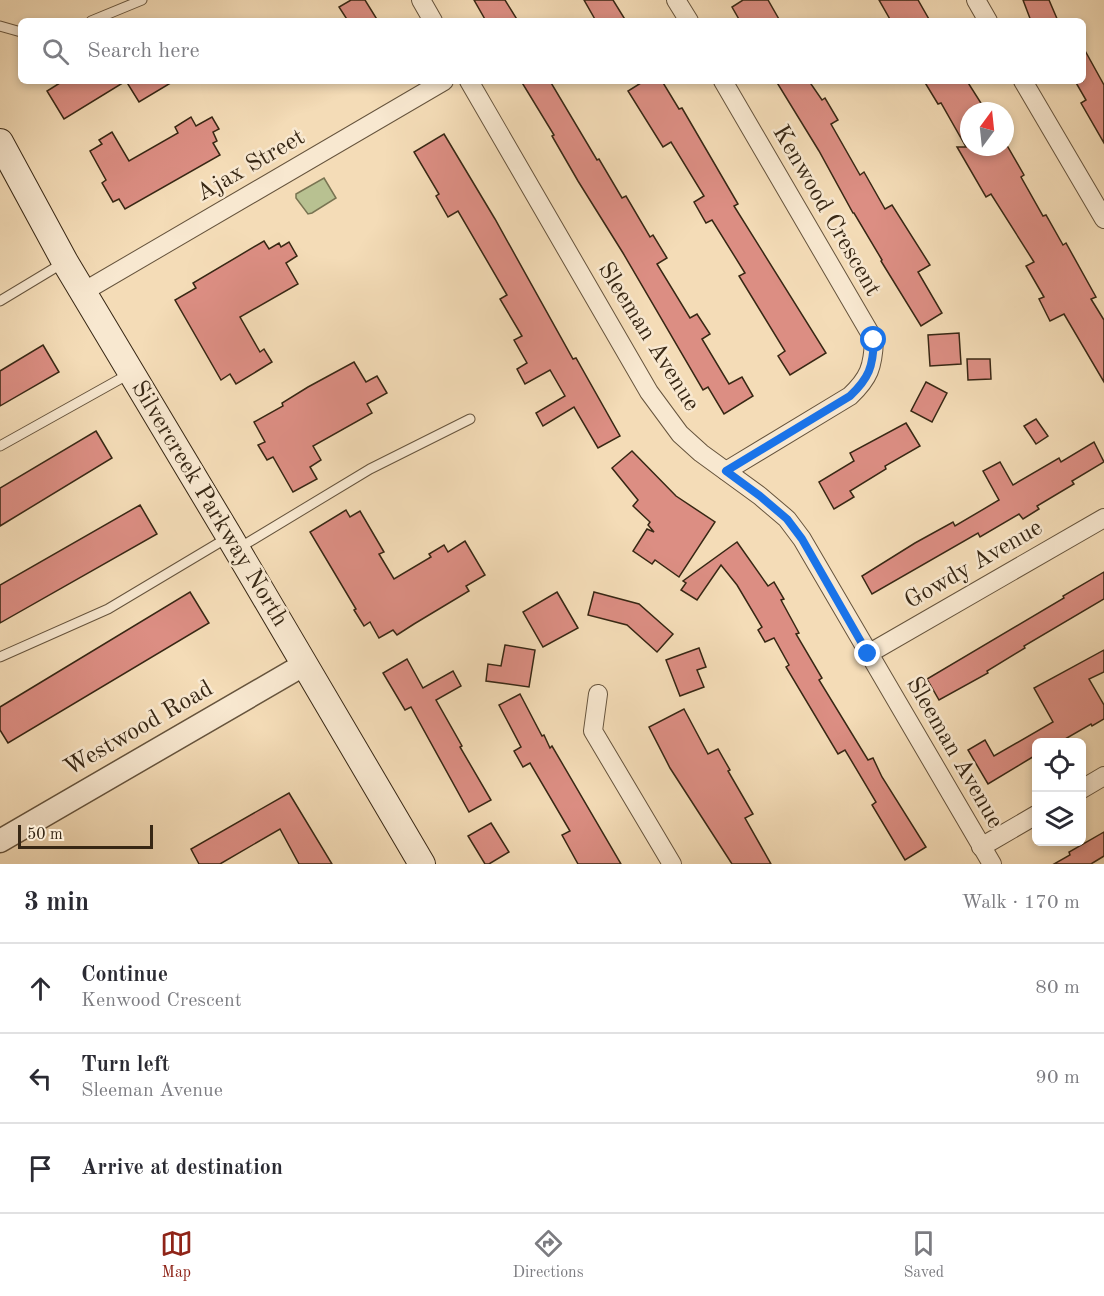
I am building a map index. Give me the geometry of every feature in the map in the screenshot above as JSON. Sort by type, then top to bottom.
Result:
[{"type":"main road","name":"Silvercreek Parkway North","points":[[0,142],[65,262],[422,864]]},
{"type":"street","points":[[421,0],[431,18]]},
{"type":"street","points":[[676,0],[686,18]]},
{"type":"street","points":[[976,0],[986,18]]},
{"type":"street","name":"Ajax Street","points":[[83,292],[439,84]]},
{"type":"street","name":"Sleeman Avenue","points":[[471,84],[649,392],[676,429],[701,453],[760,496],[787,519],[802,539],[992,864]]},
{"type":"street","name":"Kenwood Crescent","points":[[725,84],[874,340],[873,362],[864,382],[850,396],[726,471]]},
{"type":"street","points":[[1025,84],[1104,219]]},
{"type":"street","name":"Gowdy Avenue","points":[[868,654],[1104,518]]},
{"type":"street","name":"Westwood Road","points":[[0,841],[305,664]]},
{"type":"street","points":[[598,694],[593,731],[672,864]]},
{"type":"street","points":[[1086,787],[1104,776]]},
{"type":"street","points":[[981,847],[1032,817]]},
{"type":"lane","points":[[98,18],[142,0]]},
{"type":"lane","points":[[0,26],[18,31]]},
{"type":"lane","points":[[0,301],[65,262]]},
{"type":"lane","points":[[0,446],[130,373]]},
{"type":"lane","points":[[0,657],[108,609],[370,469],[470,419]]},
{"type":"green space","points":[[324,178],[336,198],[308,214],[296,198],[296,194]]},
{"type":"building","points":[[351,0],[365,0],[376,18],[346,18],[339,7]]},
{"type":"building","points":[[474,0],[505,0],[516,18],[484,18]]},
{"type":"building","points":[[584,0],[613,0],[624,18],[594,18]]},
{"type":"building","points":[[743,0],[768,0],[778,18],[738,18],[732,7]]},
{"type":"building","points":[[879,0],[918,0],[928,18],[889,18]]},
{"type":"building","points":[[1023,0],[1049,0],[1057,18],[1030,18]]},
{"type":"building","points":[[1086,52],[1104,85],[1104,143],[1081,103],[1086,100],[1077,84],[1086,84]]},
{"type":"building","points":[[58,84],[121,84],[64,119],[47,91]]},
{"type":"building","points":[[128,84],[169,84],[139,102]]},
{"type":"building","points":[[523,84],[552,84],[622,198],[626,196],[650,237],[653,235],[667,258],[657,264],[690,318],[697,314],[710,334],[702,339],[729,384],[742,377],[753,396],[724,414],[708,387],[703,390],[578,181],[552,136],[554,135]]},
{"type":"building","points":[[639,84],[664,84],[679,109],[682,108],[738,204],[734,206],[826,353],[790,375],[778,356],[785,351],[739,276],[745,273],[712,220],[706,223],[694,202],[704,196],[671,142],[663,147],[628,91]]},
{"type":"building","points":[[778,84],[811,84],[822,100],[825,98],[838,120],[831,124],[860,175],[864,172],[885,209],[892,205],[930,265],[918,272],[942,313],[921,326],[853,213],[819,151]]},
{"type":"building","points":[[926,84],[969,84],[980,102],[960,102],[960,136],[941,103],[938,104]]},
{"type":"building","points":[[191,117],[196,126],[212,117],[219,129],[213,132],[217,141],[213,143],[220,155],[125,209],[119,199],[113,202],[102,183],[106,180],[90,151],[102,144],[99,140],[112,132],[129,161],[178,133],[175,127]]},
{"type":"building","points":[[444,134],[495,219],[573,359],[576,358],[620,436],[598,448],[574,407],[543,426],[536,413],[565,396],[550,370],[525,384],[517,369],[527,363],[514,340],[522,336],[500,299],[507,295],[458,211],[448,217],[436,196],[439,194],[414,152]]},
{"type":"building","points":[[962,156],[1013,156],[1024,175],[1021,177],[1043,216],[1046,215],[1063,245],[1066,243],[1096,297],[1091,299],[1104,320],[1104,382],[1064,314],[1050,321],[1039,299],[1044,297],[1026,266],[1034,262],[991,194],[986,197]]},
{"type":"building","points":[[264,241],[269,249],[279,243],[281,247],[289,242],[297,256],[286,263],[298,284],[240,317],[260,352],[264,349],[272,362],[236,384],[230,374],[221,380],[175,300],[196,288],[193,283]]},
{"type":"building","points":[[959,333],[961,364],[930,366],[928,335]]},
{"type":"building","points":[[43,345],[59,372],[0,406],[0,371]]},
{"type":"building","points":[[967,359],[990,359],[991,379],[968,380]]},
{"type":"building","points":[[354,362],[366,382],[377,376],[387,393],[367,404],[372,413],[313,446],[321,460],[310,467],[317,479],[293,492],[273,457],[267,460],[258,445],[265,442],[254,422],[283,406],[282,403],[308,387]]},
{"type":"building","points":[[926,382],[947,393],[932,422],[911,411]]},
{"type":"building","points":[[1036,419],[1048,436],[1036,444],[1024,426]]},
{"type":"building","points":[[906,423],[920,446],[885,466],[886,469],[850,491],[854,497],[834,509],[819,482],[854,461],[850,453]]},
{"type":"building","points":[[96,431],[112,458],[0,526],[0,488]]},
{"type":"building","points":[[1094,442],[1104,462],[1072,481],[1074,484],[1037,506],[1039,509],[1023,519],[1019,514],[980,537],[978,533],[872,594],[862,576],[915,543],[953,522],[955,526],[999,500],[983,471],[1000,462],[1013,485],[1059,458],[1061,462]]},
{"type":"building","points":[[632,451],[676,496],[715,522],[679,577],[655,560],[652,564],[633,551],[647,529],[654,532],[648,525],[650,522],[633,506],[638,500],[612,468]]},
{"type":"building","points":[[140,505],[157,534],[0,623],[0,585]]},
{"type":"building","points":[[346,510],[350,517],[360,511],[384,552],[379,554],[394,579],[431,557],[429,554],[444,545],[448,552],[465,541],[485,575],[466,586],[469,591],[397,635],[393,630],[379,638],[370,622],[364,626],[310,532]]},
{"type":"building","points":[[737,542],[768,586],[774,582],[799,633],[796,634],[822,678],[819,680],[868,760],[873,758],[882,777],[926,847],[905,860],[872,805],[876,802],[845,750],[838,754],[786,667],[789,665],[774,638],[765,642],[758,630],[762,627],[737,585],[721,565],[697,600],[681,590],[686,583],[683,581]]},
{"type":"building","points":[[1104,572],[1104,599],[1024,646],[1025,648],[987,671],[988,673],[939,700],[927,679]]},
{"type":"building","points":[[190,592],[209,623],[8,743],[0,730],[0,707]]},
{"type":"building","points":[[557,592],[578,628],[543,647],[523,612]]},
{"type":"building","points":[[594,592],[639,604],[673,634],[657,652],[627,625],[588,615]]},
{"type":"building","points":[[505,645],[535,650],[529,687],[486,681],[488,664],[501,666]]},
{"type":"building","points":[[699,648],[706,667],[697,670],[704,687],[680,696],[666,660]]},
{"type":"building","points":[[1104,650],[1104,672],[1089,679],[1104,705],[1104,719],[1067,738],[1032,738],[1032,757],[988,784],[968,750],[985,740],[994,756],[1053,722],[1034,688]]},
{"type":"building","points":[[407,659],[423,688],[453,671],[461,686],[436,700],[491,800],[469,812],[411,707],[405,710],[383,673]]},
{"type":"building","points":[[520,694],[542,736],[544,735],[550,748],[552,746],[621,864],[578,864],[562,835],[570,831],[530,763],[523,767],[514,751],[521,747],[499,705]]},
{"type":"building","points":[[684,709],[708,754],[718,749],[730,770],[728,771],[753,814],[745,818],[771,864],[732,864],[670,768],[649,727]]},
{"type":"building","points":[[289,793],[332,864],[299,864],[280,829],[220,864],[199,864],[191,849]]},
{"type":"building","points":[[491,823],[509,852],[485,864],[468,836]]},
{"type":"building","points":[[1104,832],[1104,856],[1091,864],[1054,864],[1070,855],[1069,852],[1080,846],[1086,846],[1086,842]]},
{"type":"route","points":[[868,654],[802,539],[787,519],[726,471],[850,396],[864,382],[873,362],[874,340]]}]
